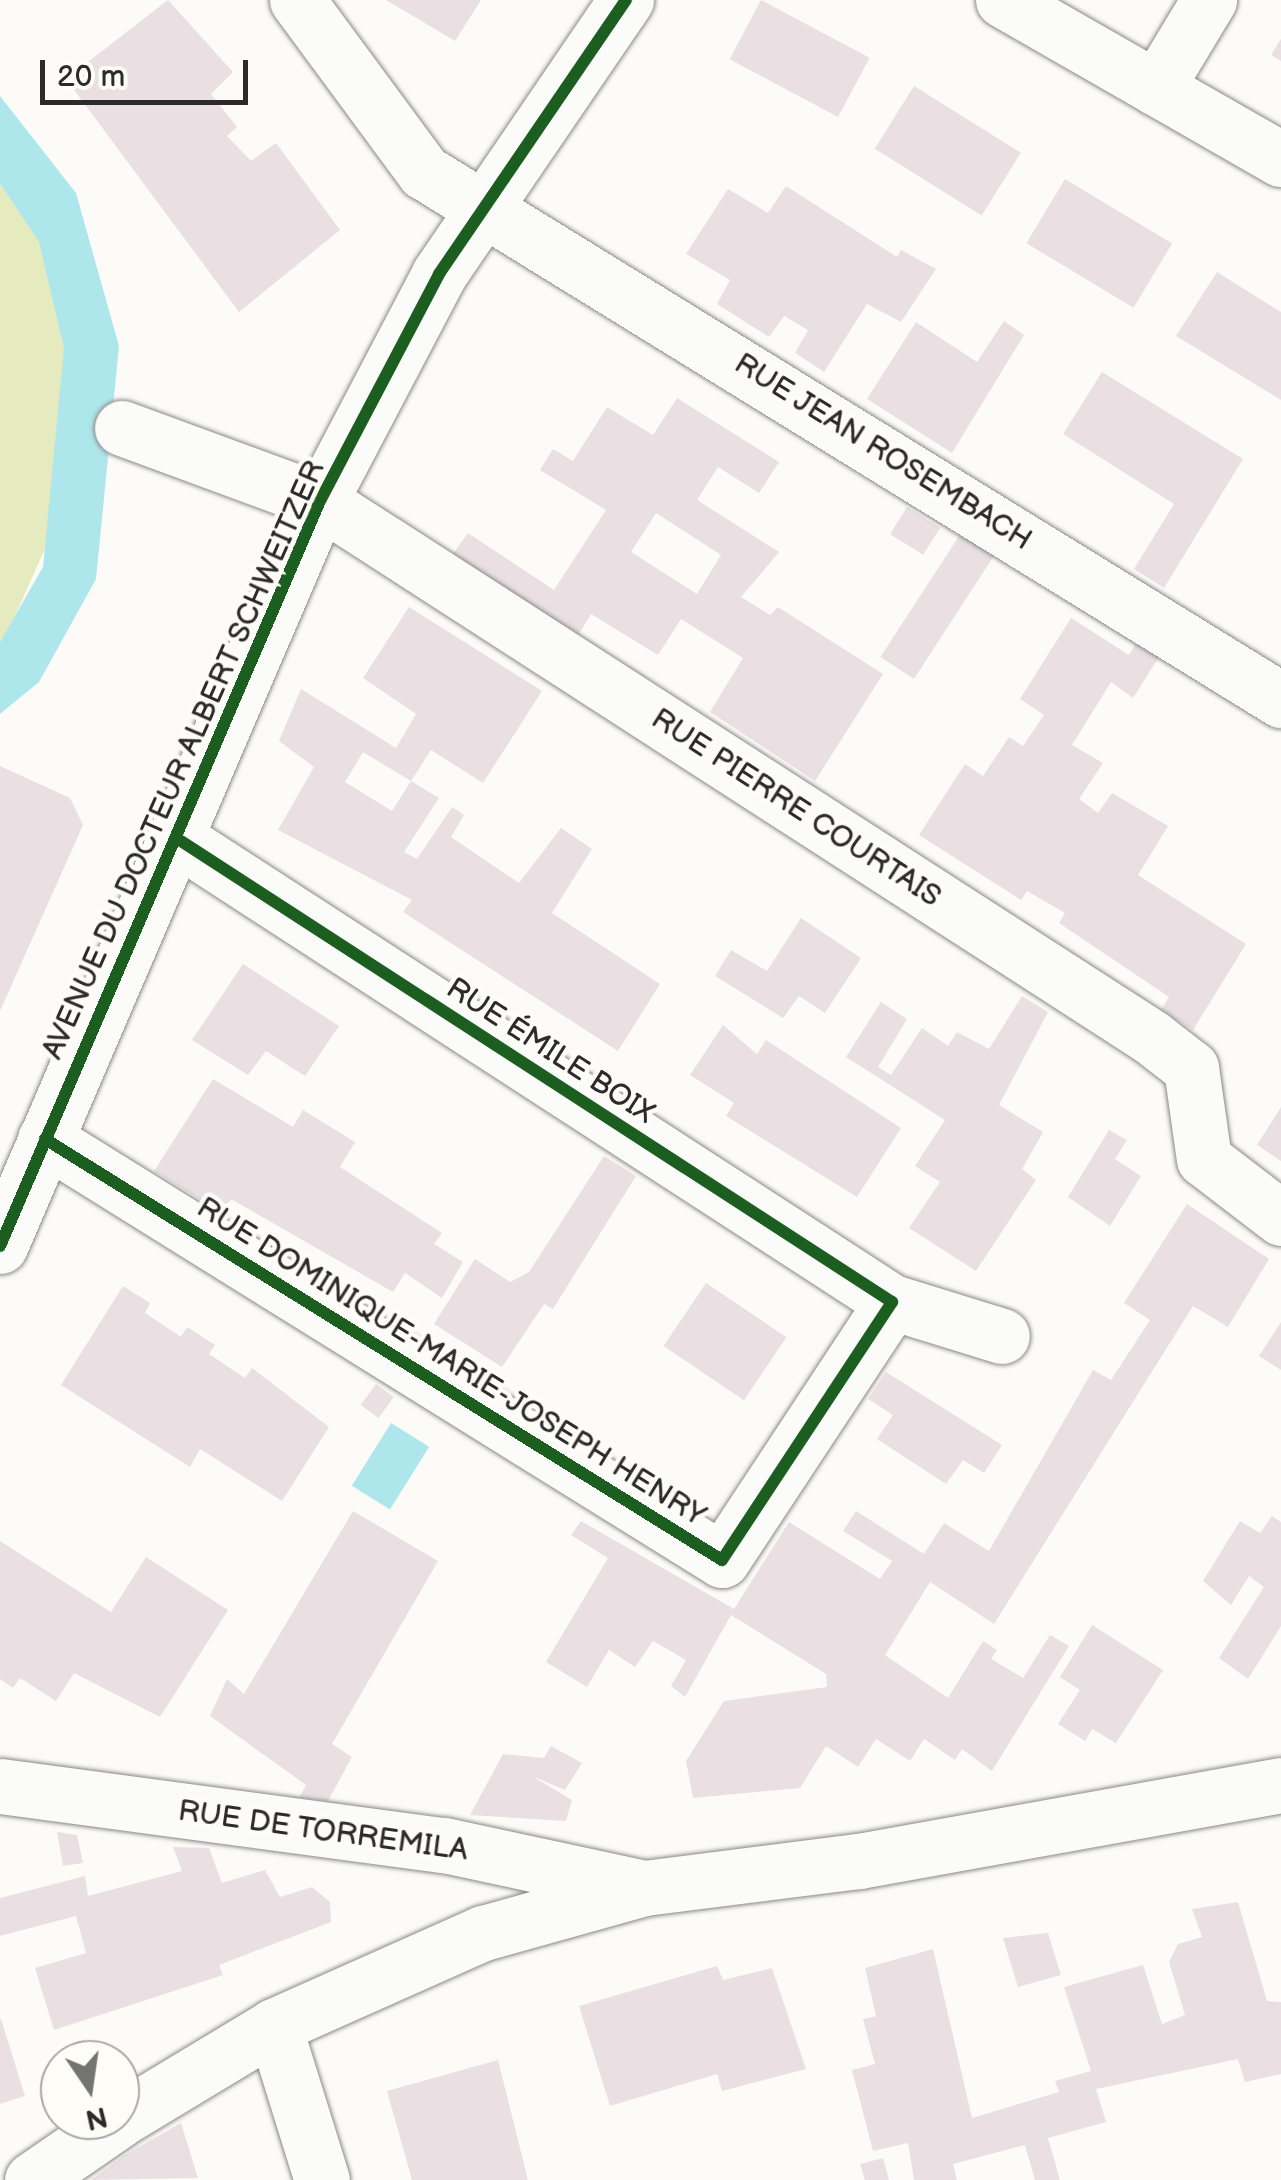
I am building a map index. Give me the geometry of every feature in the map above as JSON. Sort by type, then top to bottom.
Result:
[{"type":"street","name":"RUE JEAN ROSEMBACH","points":[[297,0],[424,172],[484,204],[1281,700]]},
{"type":"street","name":"AVENUE DU DOCTEUR ALBERT SCHWEITZER","points":[[0,1246],[181,841],[232,698],[320,502],[484,204],[626,0]]},
{"type":"street","points":[[1003,0],[1281,159]]},
{"type":"street","points":[[1156,88],[1209,0]]},
{"type":"street","name":"RUE PIERRE COURTAIS","points":[[122,428],[320,502],[1152,1037],[1191,1068],[1204,1159],[1281,1218]]},
{"type":"street","name":"RUE ÉMILE BOIX","points":[[181,841],[892,1302],[1002,1336]]},
{"type":"street","name":"RUE DOMINIQUE-MARIE-JOSEPH HENRY","points":[[45,1139],[722,1560],[892,1302]]},
{"type":"street","points":[[140,2107],[274,2026],[483,1934],[644,1888],[859,1861],[1281,1785]]},
{"type":"street","name":"RUE DE TORREMILA","points":[[0,1786],[444,1845],[644,1888]]},
{"type":"street","points":[[274,2026],[322,2180]]},
{"type":"street","points":[[32,2180],[90,2140]]},
{"type":"green space","points":[[0,142],[67,236],[79,472],[0,650]]},
{"type":"water","points":[[0,96],[76,193],[119,346],[96,579],[39,682],[0,714],[0,642],[43,567],[64,348],[39,242],[0,183]]},
{"type":"water","points":[[391,1423],[429,1447],[390,1510],[352,1486]]},
{"type":"building","points":[[168,0],[233,72],[211,94],[237,127],[227,136],[251,161],[276,143],[340,230],[239,312],[66,79]]},
{"type":"building","points":[[386,0],[481,0],[455,41]]},
{"type":"building","points":[[761,0],[870,58],[838,117],[730,59]]},
{"type":"building","points":[[1281,39],[1281,61],[1271,55]]},
{"type":"building","points":[[914,86],[1021,153],[982,216],[875,149]]},
{"type":"building","points":[[1065,179],[1172,243],[1134,308],[1026,243]]},
{"type":"building","points":[[786,186],[897,257],[901,250],[936,269],[901,322],[867,304],[824,372],[795,353],[808,330],[784,316],[769,337],[717,304],[730,280],[686,254],[728,189],[768,213]]},
{"type":"building","points":[[1217,272],[1281,312],[1281,400],[1176,336]]},
{"type":"building","points":[[1004,321],[1024,335],[952,453],[867,399],[916,322],[977,362]]},
{"type":"building","points":[[1102,372],[1243,459],[1164,588],[1134,569],[1174,504],[1063,434]]},
{"type":"building","points":[[677,398],[779,462],[759,493],[718,467],[697,500],[779,552],[741,597],[770,615],[778,607],[883,674],[815,781],[710,712],[743,658],[681,619],[658,655],[591,614],[575,640],[450,558],[468,533],[554,590],[606,510],[540,470],[553,449],[573,461],[607,407],[653,435]],"holes":[[[656,513],[721,555],[697,594],[631,552]]]},
{"type":"building","points":[[907,507],[940,528],[923,555],[890,534]]},
{"type":"building","points":[[961,533],[995,555],[914,679],[880,657]]},
{"type":"building","points":[[409,607],[542,691],[483,783],[431,750],[411,781],[439,798],[404,852],[417,859],[452,807],[464,815],[451,837],[519,883],[561,828],[592,849],[552,913],[660,984],[618,1051],[403,912],[412,900],[278,830],[314,767],[279,741],[301,689],[396,748],[416,714],[363,678]],"holes":[[[363,752],[411,781],[392,811],[345,782]]]},
{"type":"building","points":[[1071,618],[1129,655],[1137,642],[1159,657],[1133,698],[1111,682],[1072,745],[1103,763],[1079,799],[1098,813],[1112,793],[1168,826],[1138,875],[1246,944],[1193,1030],[1161,1010],[1169,997],[1059,923],[1065,913],[1027,891],[1021,900],[919,835],[965,764],[983,776],[1009,737],[1023,746],[1044,715],[1020,699]]},
{"type":"building","points":[[0,766],[70,798],[83,825],[0,1011]]},
{"type":"building","points":[[801,918],[861,958],[825,1013],[799,996],[783,1018],[715,976],[731,950],[767,971]]},
{"type":"building","points":[[243,964],[339,1026],[305,1076],[266,1051],[248,1075],[192,1040]]},
{"type":"building","points":[[1022,996],[1048,1012],[999,1105],[1043,1132],[1022,1169],[1036,1180],[976,1271],[909,1228],[940,1182],[915,1166],[945,1120],[846,1057],[881,1002],[907,1019],[878,1067],[891,1075],[922,1028],[948,1046],[957,1032],[989,1049]]},
{"type":"building","points":[[723,1025],[757,1054],[766,1040],[901,1128],[857,1197],[726,1116],[734,1103],[690,1075]]},
{"type":"building","points":[[213,1079],[293,1127],[303,1110],[355,1142],[340,1167],[442,1233],[434,1244],[463,1262],[442,1298],[405,1273],[393,1292],[231,1199],[222,1213],[154,1171]]},
{"type":"building","points":[[1281,1107],[1281,1161],[1257,1145]]},
{"type":"building","points":[[1109,1130],[1127,1140],[1115,1159],[1141,1176],[1110,1226],[1068,1197]]},
{"type":"building","points":[[604,1156],[636,1176],[553,1309],[544,1304],[502,1367],[434,1324],[475,1259],[510,1282],[529,1272]]},
{"type":"building","points":[[1187,1204],[1269,1259],[1228,1327],[1193,1306],[994,1624],[930,1582],[885,1655],[948,1698],[983,1641],[997,1650],[991,1659],[1023,1678],[1050,1635],[1069,1646],[992,1771],[962,1749],[955,1760],[924,1739],[910,1761],[876,1739],[858,1767],[826,1746],[800,1788],[693,1798],[686,1761],[724,1701],[827,1687],[826,1674],[731,1615],[685,1697],[671,1686],[686,1660],[653,1641],[635,1667],[609,1650],[587,1687],[546,1662],[608,1558],[571,1535],[581,1521],[734,1609],[789,1522],[880,1579],[892,1561],[843,1531],[856,1511],[924,1554],[944,1523],[989,1551],[1093,1370],[1111,1380],[1150,1320],[1124,1303]]},
{"type":"building","points":[[706,1283],[786,1337],[744,1400],[664,1346]]},
{"type":"building","points":[[123,1286],[150,1303],[145,1313],[181,1337],[187,1327],[215,1345],[209,1354],[245,1378],[252,1368],[329,1427],[282,1501],[200,1449],[190,1467],[61,1385]]},
{"type":"building","points":[[1281,1322],[1281,1370],[1259,1356]]},
{"type":"building","points":[[886,1372],[1002,1445],[984,1473],[963,1460],[946,1484],[877,1439],[893,1415],[868,1399]]},
{"type":"building","points":[[376,1384],[394,1397],[379,1418],[361,1405]]},
{"type":"building","points":[[353,1511],[438,1561],[332,1744],[352,1757],[328,1801],[299,1798],[306,1785],[210,1716],[227,1679],[244,1694]]},
{"type":"building","points":[[1272,1516],[1281,1522],[1281,1626],[1248,1679],[1219,1658],[1264,1587],[1249,1576],[1231,1605],[1203,1581],[1240,1521],[1260,1533]]},
{"type":"building","points":[[0,1541],[111,1612],[146,1557],[228,1610],[160,1717],[74,1673],[56,1701],[20,1678],[13,1688],[0,1679]]},
{"type":"building","points":[[1092,1625],[1163,1670],[1116,1743],[1092,1729],[1085,1741],[1058,1724],[1080,1690],[1060,1677]]},
{"type":"building","points":[[551,1746],[582,1763],[565,1790],[532,1776],[572,1800],[566,1821],[470,1815],[503,1754],[544,1758]]},
{"type":"building","points":[[57,1832],[77,1835],[83,1863],[63,1866]]},
{"type":"building","points":[[173,1847],[209,1848],[222,1883],[265,1870],[280,1897],[312,1887],[330,1902],[331,1922],[219,1965],[223,1975],[54,2030],[35,1968],[86,1953],[76,1916],[0,1936],[0,1898],[85,1876],[88,1896],[182,1871]]},
{"type":"building","points":[[1238,1902],[1267,2001],[1281,2002],[1281,2074],[1245,2082],[1238,2059],[1096,2089],[1106,2122],[1048,2138],[1060,2180],[1035,2180],[1025,2145],[953,2164],[957,2180],[914,2180],[908,2143],[873,2151],[852,2070],[875,2064],[863,2019],[876,2016],[865,1968],[933,1949],[972,2118],[1059,2092],[1055,2081],[1091,2071],[1064,1987],[1143,1965],[1162,2024],[1185,2015],[1169,1962],[1178,1944],[1202,1937],[1192,1909]]},
{"type":"building","points":[[1048,1933],[1061,1975],[1018,1987],[1003,1938]]},
{"type":"building","points":[[717,1966],[723,1980],[772,1968],[806,2069],[722,2091],[717,2074],[610,2106],[579,2006]]},
{"type":"building","points":[[0,2020],[25,2096],[0,2104]]},
{"type":"building","points":[[498,2060],[528,2180],[412,2180],[387,2091]]},
{"type":"building","points":[[181,2123],[198,2178],[91,2180],[125,2155]]},
{"type":"building","points":[[883,2158],[889,2180],[865,2180],[860,2164]]},
{"type":"cycle path","points":[[0,1246],[320,501],[439,274],[626,0]]},
{"type":"cycle path","points":[[45,1139],[722,1560],[892,1302],[181,841]]}]
